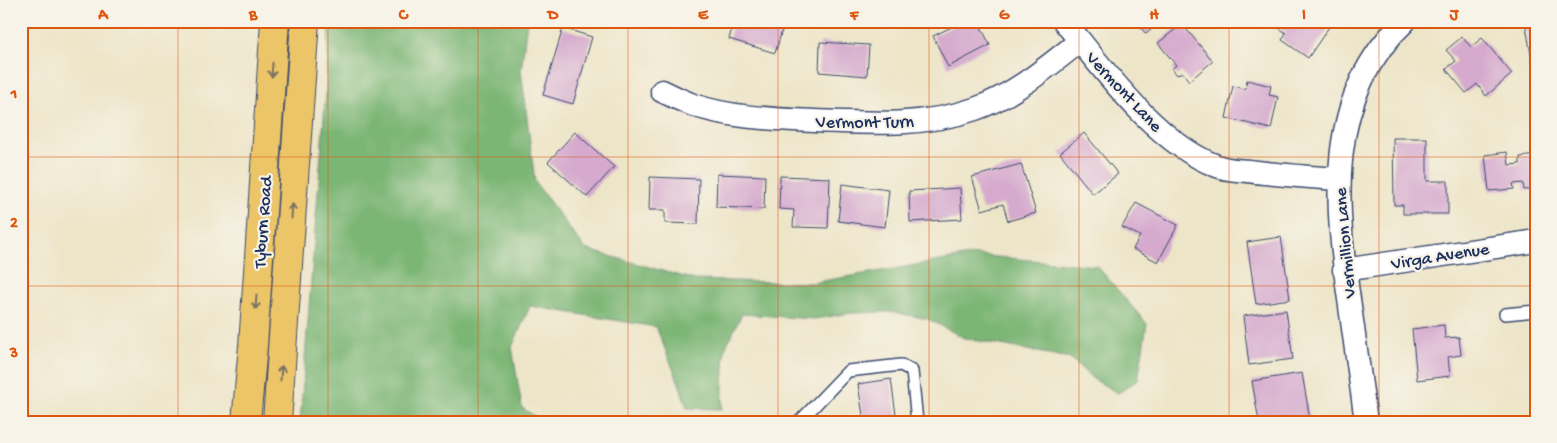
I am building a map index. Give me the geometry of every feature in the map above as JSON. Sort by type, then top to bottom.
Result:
[{"type":"main road","name":"Tyburn Road","points":[[246,422],[254,336],[275,21]]},
{"type":"main road","name":"Tyburn Road","points":[[277,422],[305,21]]},
{"type":"street","name":"Vermont Lane","points":[[1064,21],[1126,97],[1165,134],[1196,156],[1219,167],[1284,176],[1339,179]]},
{"type":"street","name":"Vermillion Lane","points":[[1366,422],[1344,270],[1339,215],[1339,179],[1343,137],[1351,108],[1377,54],[1405,21]]},
{"type":"street","name":"Vermont Turn","points":[[662,91],[693,105],[726,113],[775,119],[905,123],[944,118],[976,108],[1004,96],[1036,75],[1080,41]]},
{"type":"street","name":"Virga Avenue","points":[[1344,270],[1536,241]]},
{"type":"lane","points":[[1505,314],[1536,310]]},
{"type":"lane","points":[[799,422],[848,371],[902,365],[912,370],[917,422]]},
{"type":"green space","points":[[329,21],[527,21],[521,70],[535,182],[585,249],[695,280],[811,283],[975,255],[1097,266],[1147,324],[1138,380],[1118,393],[1093,379],[1070,358],[964,338],[928,319],[892,312],[851,313],[814,319],[742,314],[725,348],[722,409],[687,408],[656,327],[530,306],[512,347],[522,408],[544,422],[300,422],[326,91]]},
{"type":"building","points":[[734,21],[775,21],[784,24],[775,53],[729,39]]},
{"type":"building","points":[[964,21],[978,21],[990,45],[948,67],[933,36]]},
{"type":"building","points":[[1135,21],[1161,21],[1146,34]]},
{"type":"building","points":[[1279,21],[1333,21],[1308,58],[1282,40],[1286,33],[1276,26]]},
{"type":"building","points":[[1525,21],[1536,21],[1536,65],[1533,66]]},
{"type":"building","points":[[1182,24],[1213,61],[1189,81],[1182,72],[1177,75],[1172,69],[1176,65],[1158,43]]},
{"type":"building","points":[[563,28],[592,37],[573,104],[543,95]]},
{"type":"building","points":[[1462,37],[1471,47],[1482,38],[1512,74],[1486,96],[1477,84],[1466,93],[1446,69],[1456,61],[1446,50]]},
{"type":"building","points":[[820,42],[869,45],[867,76],[819,72]]},
{"type":"building","points":[[1247,80],[1271,86],[1269,95],[1278,97],[1271,129],[1226,118],[1233,86],[1245,89]]},
{"type":"building","points":[[575,132],[614,167],[587,197],[548,162]]},
{"type":"building","points":[[1084,133],[1118,174],[1093,194],[1060,153]]},
{"type":"building","points":[[1393,138],[1427,138],[1427,181],[1448,181],[1448,214],[1403,214],[1403,205],[1394,205]]},
{"type":"building","points":[[1507,152],[1509,165],[1520,164],[1520,157],[1536,155],[1536,189],[1524,190],[1523,183],[1513,184],[1514,189],[1489,191],[1485,155]]},
{"type":"building","points":[[1021,164],[1036,213],[1008,221],[1003,204],[982,210],[972,177]]},
{"type":"building","points":[[717,174],[765,176],[764,209],[716,207]]},
{"type":"building","points":[[780,176],[830,178],[828,228],[793,227],[794,210],[779,209]]},
{"type":"building","points":[[650,177],[699,179],[698,224],[665,223],[665,210],[649,210]]},
{"type":"building","points":[[842,184],[889,190],[885,227],[838,221]]},
{"type":"building","points":[[960,188],[962,219],[910,222],[909,191]]},
{"type":"building","points":[[1136,203],[1178,225],[1158,262],[1133,249],[1140,236],[1122,227]]},
{"type":"building","points":[[1281,237],[1290,299],[1256,304],[1247,242]]},
{"type":"building","points":[[1286,310],[1293,359],[1249,365],[1243,316]]},
{"type":"building","points":[[1444,325],[1445,338],[1459,337],[1461,355],[1448,357],[1450,376],[1417,380],[1412,329]]},
{"type":"building","points":[[1302,373],[1310,420],[1298,422],[1259,422],[1252,381]]},
{"type":"building","points":[[891,379],[897,422],[864,422],[858,384]]}]
